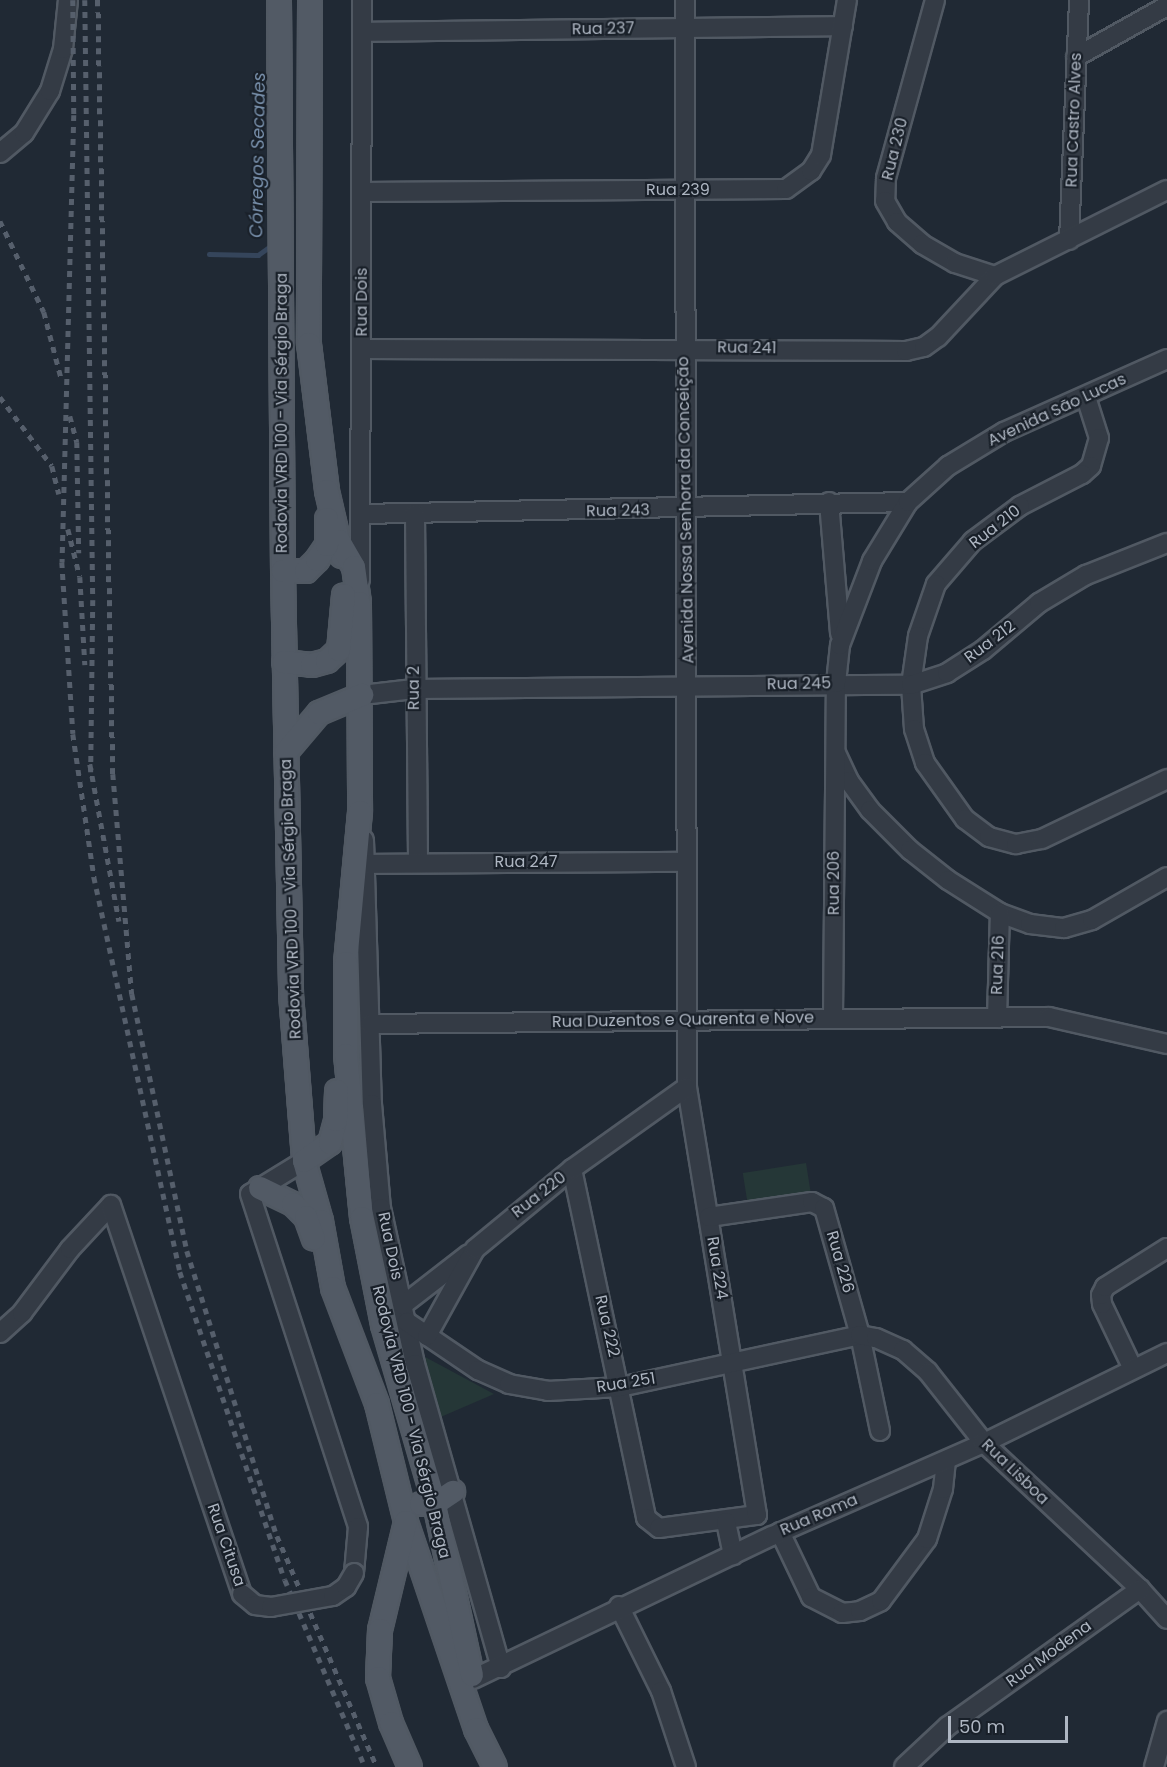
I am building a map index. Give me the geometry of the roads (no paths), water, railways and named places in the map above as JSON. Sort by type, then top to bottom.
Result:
[{"type":"main road","name":"Rodovia VRD 100 - Via Sérgio Braga","points":[[279,0],[284,662],[291,994],[304,1161],[321,1221],[333,1288],[378,1404],[406,1522],[476,1729],[495,1767]]},
{"type":"main road","name":"Rodovia VRD 100 - Via Sérgio Braga","points":[[310,0],[309,344],[327,491],[339,541],[354,567],[362,695],[360,812],[349,911],[346,1055],[362,1218],[383,1325],[444,1498],[472,1679],[505,1767]]},
{"type":"main road","points":[[283,571],[306,571],[327,545],[327,491]]},
{"type":"main road","points":[[284,662],[312,665],[327,661],[339,650],[343,634],[345,573],[339,541]]},
{"type":"main road","points":[[286,752],[319,713],[362,695]]},
{"type":"main road","points":[[304,1161],[320,1153],[334,1132],[338,1015],[349,911]]},
{"type":"main road","points":[[255,1191],[293,1204],[306,1217],[333,1288]]},
{"type":"main road","points":[[378,1404],[416,1500],[444,1498]]},
{"type":"main road","points":[[406,1522],[380,1630],[378,1678],[391,1723],[410,1767]]},
{"type":"street","name":"Rua Dois","points":[[358,603],[363,514],[362,0]]},
{"type":"street","name":"Avenida Nossa Senhora da Conceição","points":[[684,1021],[687,685],[684,510],[685,0]]},
{"type":"street","name":"Rua 239","points":[[363,192],[786,189],[811,171],[821,155],[830,120],[847,0]]},
{"type":"street","name":"Rua 230","points":[[935,0],[886,178],[885,201],[897,222],[922,244],[955,263],[994,276]]},
{"type":"street","name":"Rua Castro Alves","points":[[1070,240],[1079,0]]},
{"type":"street","points":[[0,153],[24,133],[47,98],[63,49],[68,4]]},
{"type":"street","points":[[1076,57],[1167,6]]},
{"type":"street","name":"Rua 237","points":[[363,32],[843,26]]},
{"type":"street","points":[[994,276],[1167,190]]},
{"type":"street","name":"Rua 241","points":[[362,349],[684,347],[906,351],[924,347],[938,337],[994,276]]},
{"type":"street","name":"Avenida São Lucas","points":[[834,748],[840,645],[872,561],[908,502],[948,466],[1004,432],[1167,359]]},
{"type":"street","name":"Rua 210","points":[[1086,397],[1099,438],[1092,466],[1082,474],[1020,506],[973,541],[936,584],[918,636],[911,684],[914,729],[925,763],[965,819],[989,837],[1016,844],[1042,839],[1167,779]]},
{"type":"street","points":[[829,502],[840,645]]},
{"type":"street","name":"Rua 243","points":[[363,514],[684,510],[829,502],[908,502]]},
{"type":"street","name":"Rua 2","points":[[415,514],[414,690],[418,862]]},
{"type":"street","name":"Rua 212","points":[[911,684],[947,673],[1062,589],[1126,557],[1167,543]]},
{"type":"street","name":"Rua 245","points":[[362,695],[414,690],[836,683],[911,684]]},
{"type":"street","points":[[834,748],[849,781],[870,810],[910,850],[948,880],[1000,913],[1030,924],[1064,928],[1092,920],[1167,877]]},
{"type":"street","name":"Rua 206","points":[[833,1017],[834,748]]},
{"type":"street","points":[[834,814],[870,810]]},
{"type":"street","name":"Rua Dois","points":[[360,812],[367,864],[372,1104],[381,1208],[444,1498],[501,1668]]},
{"type":"street","name":"Rua 247","points":[[367,864],[684,862]]},
{"type":"street","name":"Rua 216","points":[[997,1018],[1000,913]]},
{"type":"street","name":"Rua Duzentos e Quarenta e Nove","points":[[370,1024],[833,1017],[1049,1017],[1084,1022],[1135,1040],[1167,1044]]},
{"type":"street","name":"Rua 224","points":[[684,1021],[687,1087],[757,1515],[726,1522]]},
{"type":"street","name":"Rua 220","points":[[427,1336],[475,1249],[572,1169],[687,1087]]},
{"type":"street","points":[[255,1191],[304,1161]]},
{"type":"street","name":"Rua 222","points":[[572,1169],[646,1518],[659,1528],[726,1522]]},
{"type":"street","name":"Rua Citusa","points":[[0,1333],[22,1313],[70,1249],[111,1204],[242,1594],[255,1605],[271,1607],[333,1596],[346,1587],[354,1573],[358,1527],[255,1191]]},
{"type":"street","name":"Rua 226","points":[[709,1217],[819,1204],[824,1208],[860,1335],[880,1431]]},
{"type":"street","points":[[1133,1369],[1101,1295],[1105,1287],[1167,1248]]},
{"type":"street","points":[[405,1313],[475,1249]]},
{"type":"street","name":"Rua 251","points":[[405,1313],[427,1336],[477,1370],[509,1384],[548,1391],[620,1387],[860,1335]]},
{"type":"street","name":"Rua Lisboa","points":[[860,1335],[903,1350],[928,1372],[984,1443],[1140,1589],[1167,1619]]},
{"type":"street","name":"Rua Roma","points":[[472,1679],[501,1668],[619,1606],[733,1556],[780,1532],[946,1461],[1167,1353]]},
{"type":"street","points":[[780,1532],[811,1597],[842,1613],[860,1611],[881,1601],[927,1539],[943,1489],[946,1461]]},
{"type":"street","points":[[726,1522],[733,1556]]},
{"type":"street","name":"Rua Modena","points":[[904,1767],[948,1726],[1140,1589]]},
{"type":"street","points":[[619,1606],[661,1691],[687,1767]]},
{"type":"street","points":[[1154,1767],[1167,1721]]},
{"type":"waterway","name":"Córregos Secades","points":[[209,254],[258,255],[272,245]]},
{"type":"railway","points":[[73,0],[74,115],[62,562],[73,734],[94,877],[180,1272],[285,1580],[365,1767]]},
{"type":"railway","points":[[85,0],[93,600],[91,772]]},
{"type":"railway","points":[[98,0],[113,774],[132,994],[187,1251],[277,1536],[377,1767]]},
{"type":"railway","points":[[0,221],[44,312],[62,381]]},
{"type":"railway","points":[[0,397],[52,466],[59,494]]},
{"type":"railway","points":[[70,416],[77,442],[79,553]]},
{"type":"railway","points":[[68,529],[80,577],[85,665]]},
{"type":"railway","points":[[90,764],[119,921]]}]
